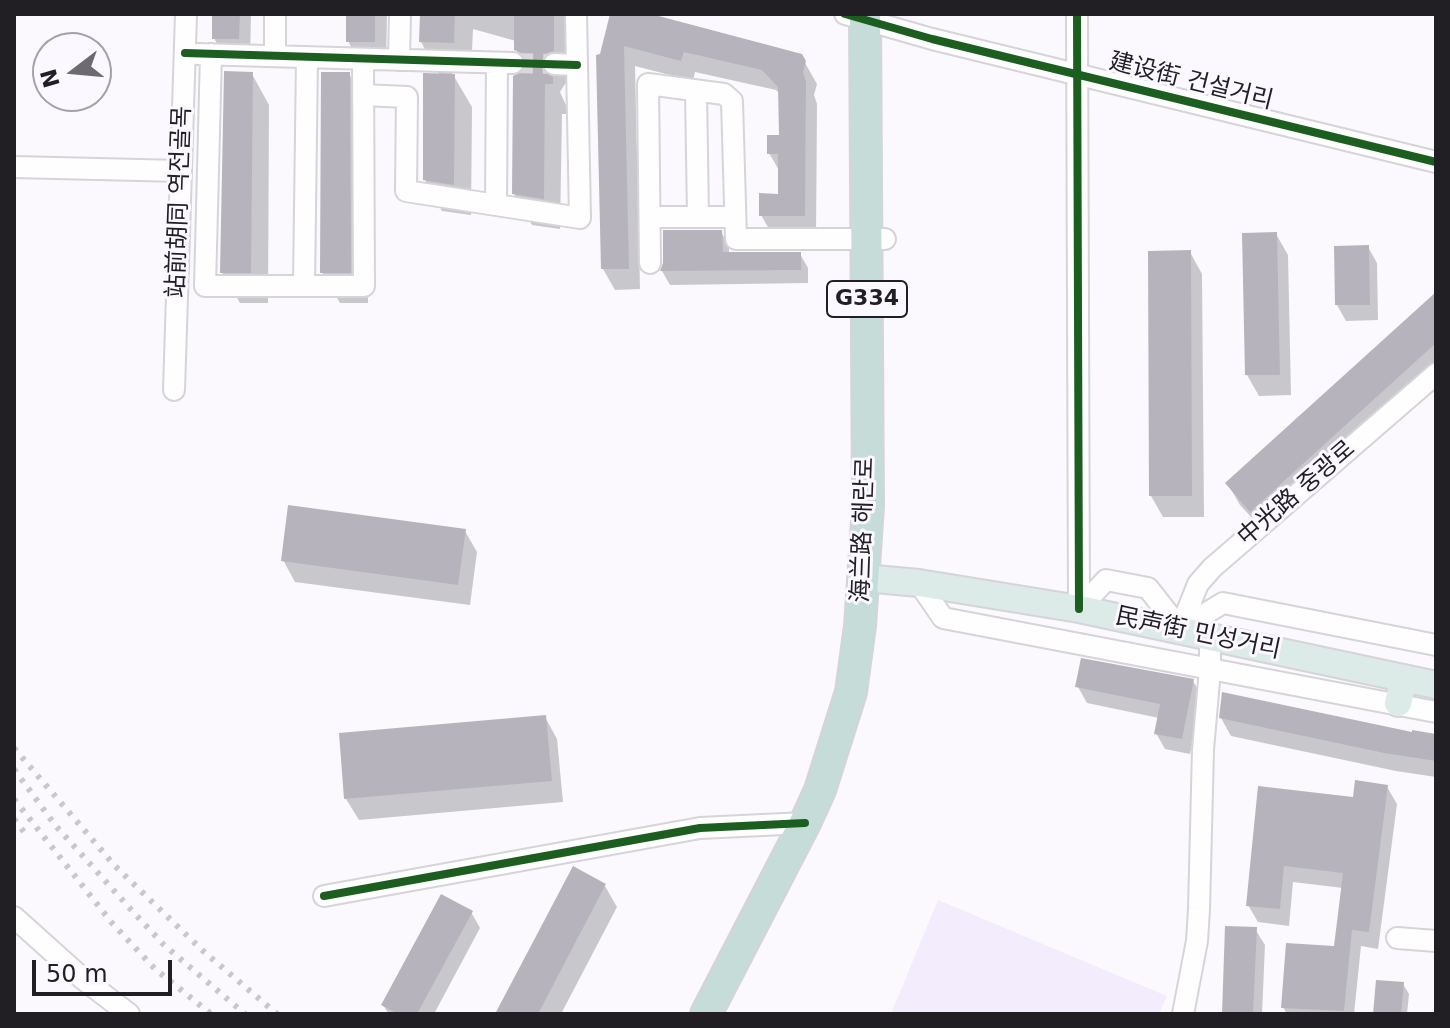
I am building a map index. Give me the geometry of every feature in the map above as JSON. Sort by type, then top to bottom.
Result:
[{"type":"highway","name":"海兰路 해란로","points":[[730,1014],[802,874],[845,781],[864,713],[880,632],[868,506],[876,239],[869,18]]},
{"type":"highway","name":"海兰路 해란로","points":[[706,1014],[820,790],[851,692],[875,579]]},
{"type":"main road","name":"民声街 민성거리","points":[[875,579],[919,583],[1079,609],[1180,629],[1401,691],[1436,685]]},
{"type":"street","name":"站前胡同 역전골목","points":[[174,390],[186,14]]},
{"type":"street","points":[[275,14],[275,56]]},
{"type":"street","points":[[399,60],[400,14]]},
{"type":"street","points":[[363,95],[407,97],[406,191],[580,218],[576,14]]},
{"type":"street","points":[[1077,14],[1079,609]]},
{"type":"street","name":"建设街 건설거리","points":[[869,18],[1078,75],[1436,162]]},
{"type":"street","points":[[185,53],[505,63],[496,205]]},
{"type":"street","points":[[211,54],[205,286],[364,286],[363,59]]},
{"type":"street","points":[[304,286],[307,57]]},
{"type":"street","points":[[554,64],[577,65]]},
{"type":"street","points":[[650,263],[648,84],[724,94],[732,101],[736,239],[876,239]]},
{"type":"street","points":[[696,91],[698,217]]},
{"type":"street","points":[[14,167],[181,171]]},
{"type":"street","points":[[650,217],[735,217]]},
{"type":"street","name":"中光路 중광로","points":[[1180,629],[1198,584],[1212,568],[1436,374]]},
{"type":"street","points":[[919,583],[943,618],[1210,669],[1401,691],[1436,712]]},
{"type":"street","points":[[1180,629],[1223,603],[1436,645]]},
{"type":"street","points":[[1183,1014],[1197,941],[1210,637]]},
{"type":"street","points":[[324,896],[700,828],[805,823]]},
{"type":"street","points":[[14,917],[83,979],[129,1014]]},
{"type":"street","points":[[1397,938],[1436,941]]},
{"type":"shaded area","points":[[938,900],[1167,996],[1159,1014],[891,1014]]},
{"type":"building","points":[[212,14],[240,14],[239,39],[212,39]]},
{"type":"building","points":[[346,14],[375,14],[375,42],[346,42]]},
{"type":"building","points":[[420,14],[455,14],[454,43],[419,42]]},
{"type":"building","points":[[514,14],[554,14],[554,51],[547,53],[541,63],[543,71],[553,77],[553,84],[545,84],[544,199],[512,194],[513,76],[524,70],[526,63],[520,52],[514,50]]},
{"type":"building","points":[[610,14],[651,14],[802,54],[806,61],[803,72],[806,82],[805,216],[759,216],[759,193],[778,194],[778,154],[767,154],[767,135],[779,135],[778,87],[762,70],[684,52],[681,61],[624,46],[629,269],[601,269],[596,55],[600,54]]},
{"type":"building","points":[[224,71],[253,72],[251,273],[220,273]]},
{"type":"building","points":[[321,72],[350,72],[351,273],[320,273]]},
{"type":"building","points":[[423,73],[455,74],[454,185],[423,180]]},
{"type":"building","points":[[663,230],[722,230],[723,252],[801,252],[801,270],[660,271],[663,263]]},
{"type":"building","points":[[1277,232],[1280,375],[1245,375],[1242,233]]},
{"type":"building","points":[[1369,245],[1370,305],[1335,305],[1334,246]]},
{"type":"building","points":[[1191,250],[1192,496],[1149,496],[1148,251]]},
{"type":"building","points":[[1436,292],[1436,343],[1250,512],[1225,483]]},
{"type":"building","points":[[288,505],[466,529],[458,585],[281,561]]},
{"type":"building","points":[[1081,658],[1194,679],[1182,739],[1154,734],[1160,704],[1075,687]]},
{"type":"building","points":[[1222,692],[1412,732],[1436,734],[1436,761],[1219,718]]},
{"type":"building","points":[[546,715],[552,781],[344,799],[339,733]]},
{"type":"building","points":[[1355,780],[1388,785],[1369,932],[1352,930],[1344,1011],[1281,1008],[1286,943],[1334,946],[1343,873],[1284,866],[1280,909],[1246,906],[1258,786],[1353,797]]},
{"type":"building","points":[[573,866],[606,884],[538,1014],[495,1014]]},
{"type":"building","points":[[441,894],[473,911],[417,1014],[398,1014],[381,1005]]},
{"type":"building","points":[[1225,926],[1257,927],[1253,1014],[1222,1014]]},
{"type":"building","points":[[1376,980],[1404,982],[1401,1014],[1373,1014]]},
{"type":"tunnel","points":[[513,63],[554,64]]},
{"type":"railway","points":[[14,748],[115,866],[202,950],[277,1014]]},
{"type":"railway","points":[[14,769],[55,825],[164,945],[245,1014]]},
{"type":"railway","points":[[14,799],[112,923],[155,969],[211,1014]]},
{"type":"railway","points":[[14,819],[27,836]]},
{"type":"cycle path","points":[[845,14],[932,39],[1436,162]]},
{"type":"cycle path","points":[[1077,14],[1079,609]]},
{"type":"cycle path","points":[[185,53],[577,65]]},
{"type":"cycle path","points":[[324,896],[700,828],[805,823]]}]
